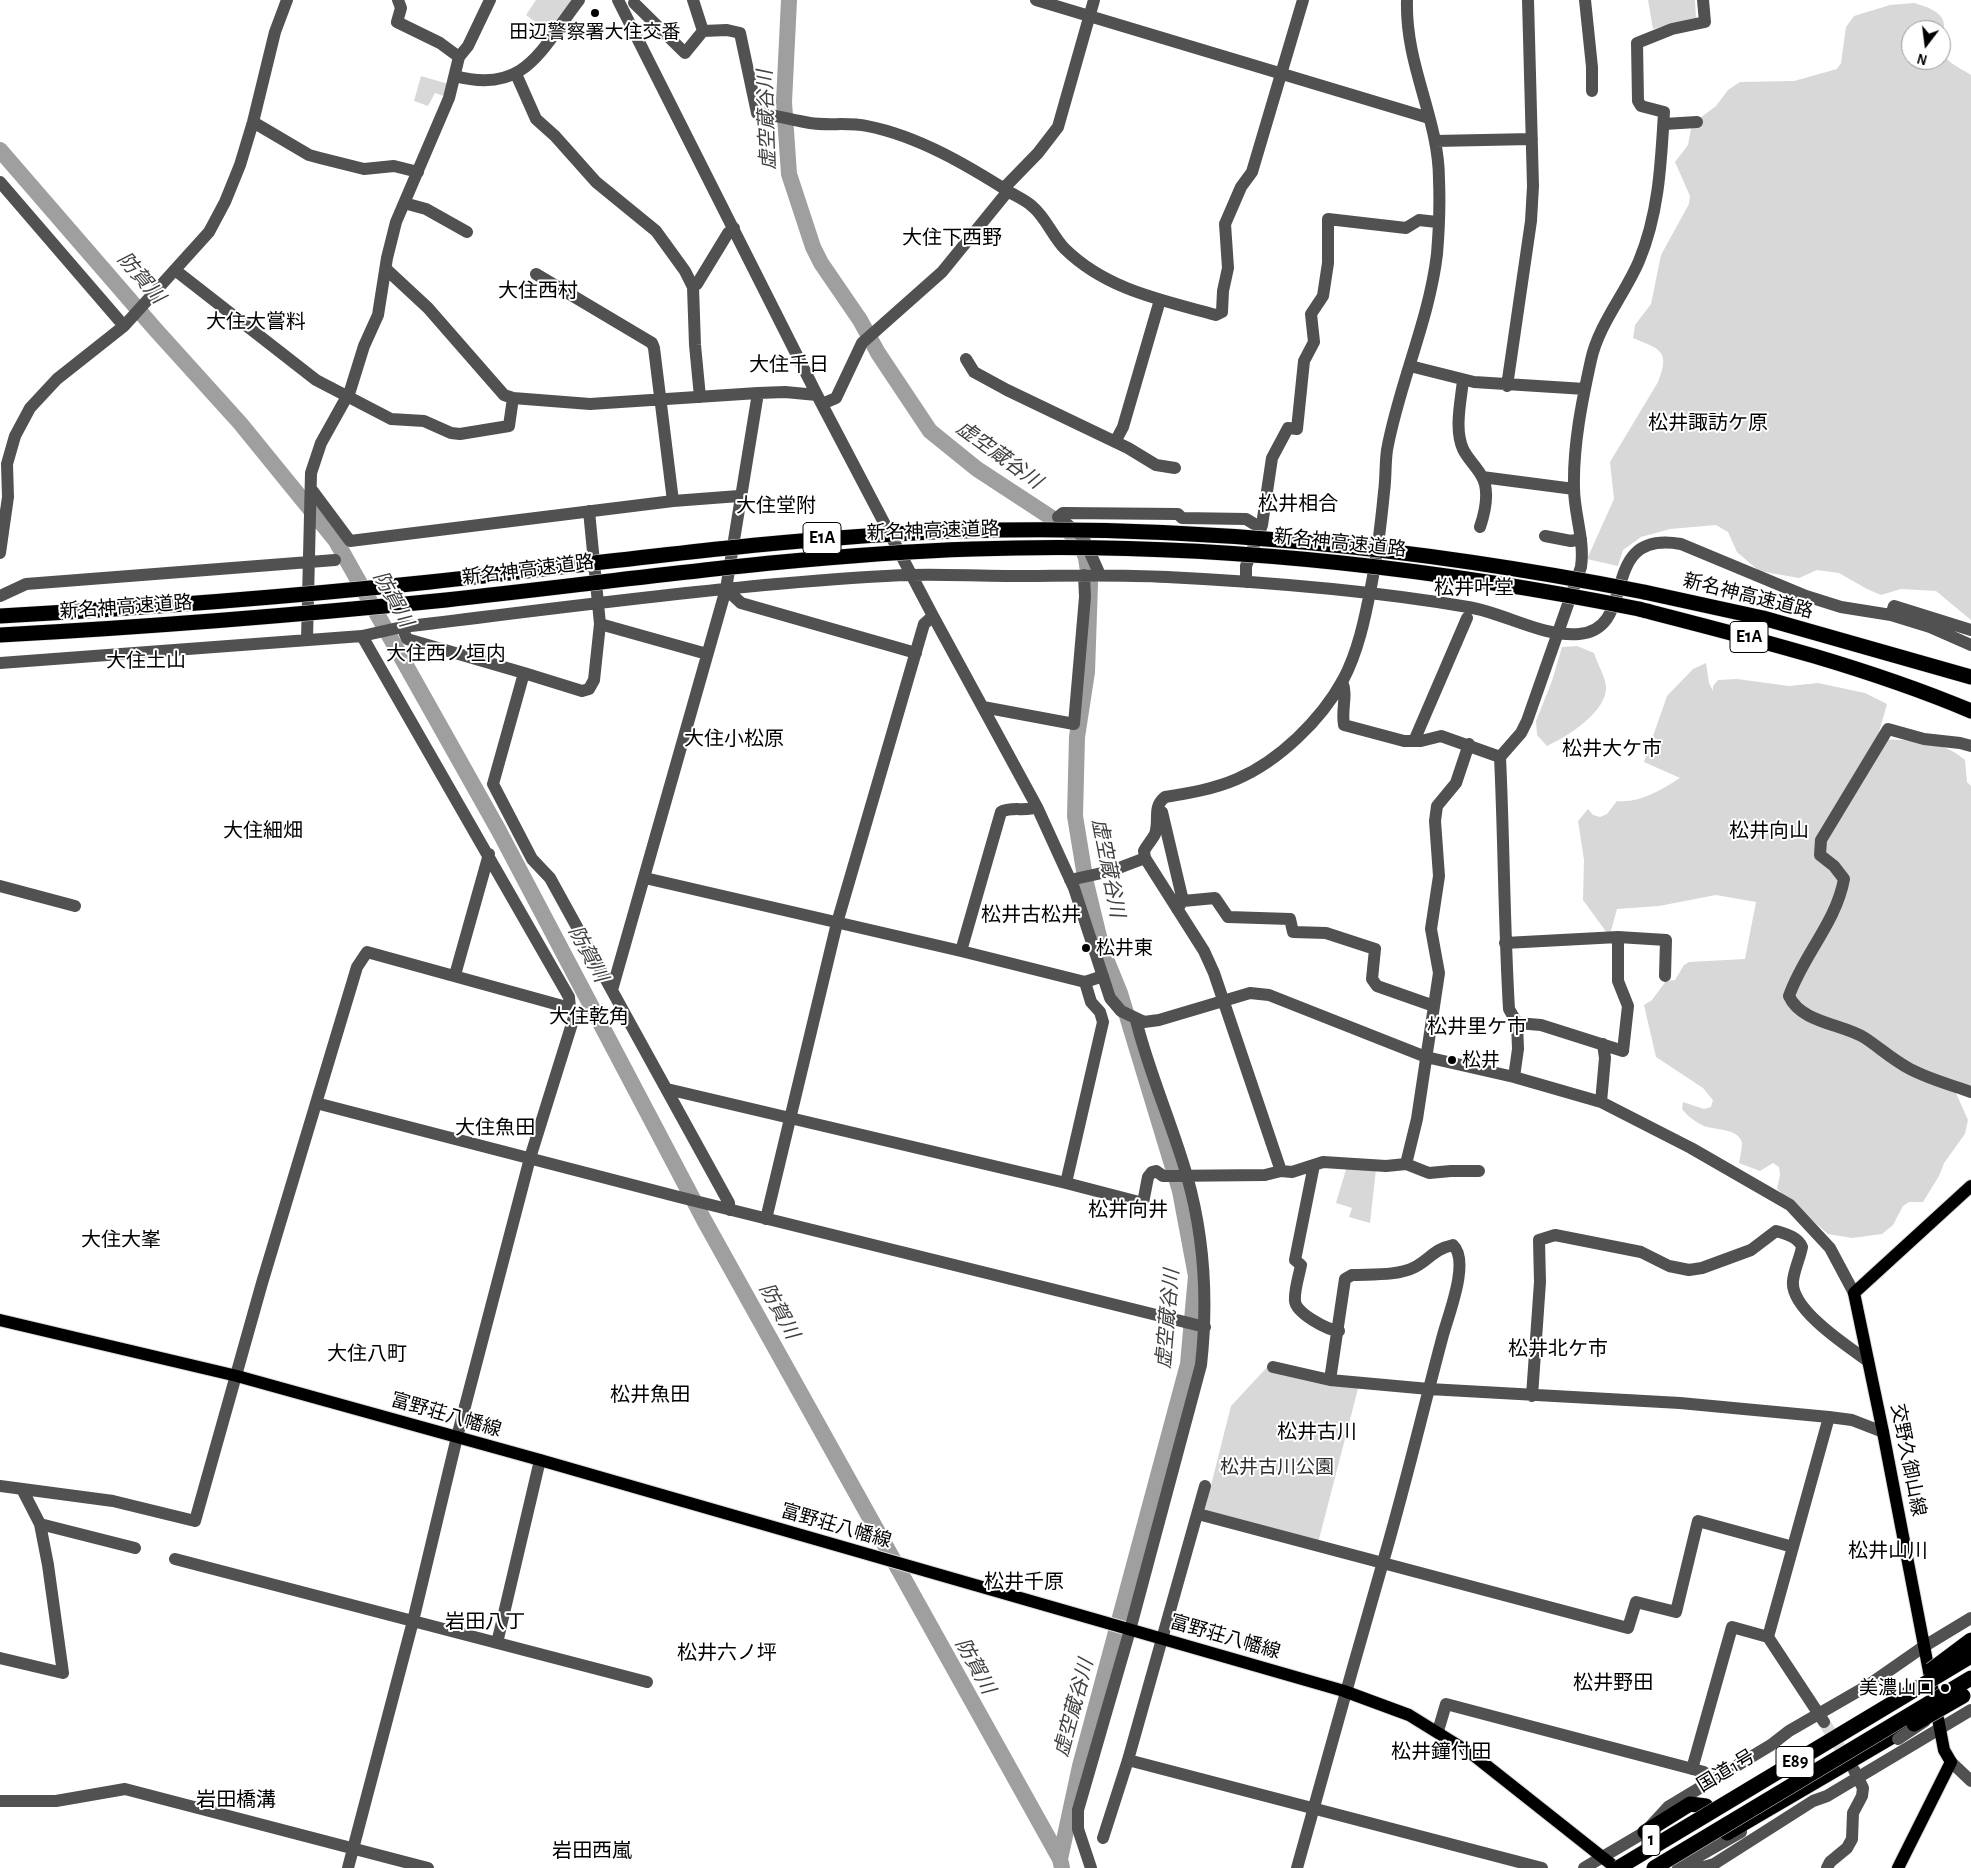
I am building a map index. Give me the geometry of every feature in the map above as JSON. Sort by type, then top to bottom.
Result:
[{"type":"highway","name":"新名神高速道路","points":[[0,616],[106,610],[421,583],[837,537],[961,531],[1088,530],[1213,534],[1350,545],[1481,562],[1644,592],[1763,618],[1971,677]]},
{"type":"highway","name":"新名神高速道路","points":[[0,635],[122,628],[427,601],[853,554],[978,548],[1104,548],[1248,554],[1382,566],[1494,582],[1639,609],[1777,644],[1858,668],[1971,712]]},
{"type":"highway","points":[[1877,1712],[1971,1640]]},
{"type":"highway","name":"国道1号","points":[[1603,1862],[1702,1809],[1901,1691],[1971,1645]]},
{"type":"highway","name":"E89","points":[[1617,1868],[1971,1656]]},
{"type":"highway","name":"E89","points":[[1654,1868],[1971,1678]]},
{"type":"highway","name":"1","points":[[1666,1868],[1967,1693]]},
{"type":"highway","points":[[1645,1832],[1690,1804],[1702,1809]]},
{"type":"main road","points":[[1854,1293],[1971,1186]]},
{"type":"main road","name":"交野久御山線","points":[[1854,1293],[1884,1432],[1923,1647],[1944,1750],[1951,1762]]},
{"type":"main road","name":"富野荘八幡線","points":[[0,1320],[237,1376],[540,1460],[1344,1691],[1408,1715],[1480,1759],[1603,1862],[1617,1868]]},
{"type":"main road","points":[[1898,1868],[1951,1762]]},
{"type":"street","points":[[0,553],[8,498],[7,464],[10,449],[19,429],[30,408],[57,380],[124,326],[209,232],[225,202],[253,122],[274,32],[287,0]]},
{"type":"street","points":[[398,0],[401,8],[397,22],[440,43],[459,57]]},
{"type":"street","points":[[307,640],[311,473],[321,442],[347,395],[364,346],[378,315],[387,258],[396,222],[449,98],[459,57],[468,46],[490,0]]},
{"type":"street","points":[[455,76],[487,81],[505,79],[516,74],[532,62],[579,0]]},
{"type":"street","points":[[693,0],[703,31]]},
{"type":"street","points":[[1036,0],[1280,75],[1429,118]]},
{"type":"street","points":[[386,269],[428,308],[504,395],[513,398],[590,404],[785,392],[820,400],[836,398],[862,343],[942,272],[1006,189],[1058,127],[1094,0]]},
{"type":"street","points":[[628,3],[685,53],[703,31],[727,30],[740,33],[757,113],[811,123],[865,125],[895,133],[934,150],[1006,189],[1034,207],[1062,245],[1105,279],[1117,286],[1160,300],[1216,315],[1222,312],[1222,291],[1228,268],[1225,224],[1241,187],[1252,172],[1303,0]]},
{"type":"street","points":[[1281,1171],[1223,999],[1204,951],[1180,905],[1145,858],[1144,852],[1154,834],[1156,812],[1161,800],[1165,797],[1214,787],[1239,778],[1269,760],[1295,739],[1318,714],[1342,681],[1359,639],[1370,593],[1384,490],[1387,451],[1437,254],[1439,180],[1435,141],[1412,62],[1406,28],[1407,0]]},
{"type":"street","points":[[1507,386],[1531,221],[1532,139],[1528,0]]},
{"type":"street","points":[[1585,0],[1592,66],[1592,90]]},
{"type":"street","points":[[1514,1077],[1518,1050],[1517,1023],[1509,1009],[1505,943],[1504,842],[1500,757],[1521,733],[1527,721],[1581,566],[1583,554],[1574,489],[1577,433],[1585,389],[1592,357],[1600,334],[1639,261],[1651,226],[1658,194],[1664,112],[1641,106],[1638,101],[1637,43],[1672,29],[1705,22],[1703,0]]},
{"type":"street","points":[[628,3],[734,228],[820,400],[911,575],[1037,807],[1070,880],[1110,998],[1129,1016],[1144,1022],[1159,1020],[1223,999],[1250,993],[1269,995],[1426,1057],[1514,1077],[1601,1102],[1691,1148],[1790,1205],[1830,1248],[1854,1293]]},
{"type":"street","points":[[516,74],[536,119],[555,136],[596,182],[656,231],[685,271],[692,287],[700,397]]},
{"type":"street","points":[[253,122],[309,155],[364,169],[394,166],[418,172]]},
{"type":"street","points":[[1664,124],[1697,122]]},
{"type":"street","points":[[1435,141],[1532,139]]},
{"type":"street","points":[[0,182],[124,326]]},
{"type":"street","points":[[404,203],[426,209],[467,232]]},
{"type":"street","points":[[1246,582],[1246,566],[1261,528],[1272,458],[1288,428],[1298,429],[1304,361],[1314,342],[1311,314],[1323,296],[1328,262],[1328,219],[1406,228],[1420,220],[1437,222]]},
{"type":"street","points":[[692,287],[697,284],[728,233],[734,228]]},
{"type":"street","points":[[175,270],[316,380],[391,419],[424,421],[451,433],[460,434],[508,426],[513,398]]},
{"type":"street","points":[[536,274],[652,343],[673,501]]},
{"type":"street","points":[[1114,442],[1123,427],[1160,300]]},
{"type":"street","points":[[966,359],[974,372],[998,386],[1114,442],[1156,465],[1175,468]]},
{"type":"street","points":[[1410,366],[1463,380],[1507,386],[1585,389]]},
{"type":"street","points":[[1463,380],[1459,425],[1463,449],[1482,477],[1486,495],[1484,514],[1480,527]]},
{"type":"street","points":[[612,990],[726,588],[739,496],[758,393]]},
{"type":"street","points":[[1482,477],[1574,489]]},
{"type":"street","points":[[312,492],[350,541],[673,501],[739,496]]},
{"type":"street","points":[[402,627],[407,639],[582,691],[590,689],[594,680],[600,624],[589,511]]},
{"type":"street","points":[[1100,575],[1084,537],[1058,516],[1063,514],[1178,514],[1182,518],[1246,519],[1261,528]]},
{"type":"street","points":[[1199,546],[1200,518]]},
{"type":"street","points":[[1545,536],[1571,541],[1581,539]]},
{"type":"street","points":[[0,664],[362,636],[402,627],[726,588],[911,575],[1100,575],[1246,582],[1370,593],[1472,608],[1559,632],[1580,634],[1601,626],[1610,616],[1626,563],[1636,551],[1650,544],[1665,541],[1681,544],[1822,602],[1891,615],[1930,627],[1971,645]]},
{"type":"street","points":[[0,596],[26,584],[335,560]]},
{"type":"street","points":[[983,707],[1074,724],[1085,597],[1084,575]]},
{"type":"street","points":[[726,588],[741,602],[916,653]]},
{"type":"street","points":[[1891,615],[1894,606],[1971,630]]},
{"type":"street","points":[[766,1218],[837,923],[924,624],[933,616]]},
{"type":"street","points":[[1414,741],[1467,618]]},
{"type":"street","points":[[600,624],[707,654]]},
{"type":"street","points":[[348,1868],[413,1621],[457,1437],[530,1158],[575,1011],[489,854],[362,636]]},
{"type":"street","points":[[524,673],[493,784],[532,859],[550,878],[729,1203],[730,1210]]},
{"type":"street","points":[[1342,681],[1346,691],[1342,713],[1344,725],[1404,741],[1441,736],[1469,744],[1500,757]]},
{"type":"street","points":[[1971,746],[1924,739],[1888,729],[1821,840],[1820,855],[1834,866],[1844,879],[1841,896],[1831,918],[1794,983],[1789,996],[1800,1009],[1819,1020],[1865,1038],[1883,1053],[1911,1069],[1971,1092]]},
{"type":"street","points":[[1406,1164],[1417,1119],[1439,973],[1432,930],[1439,876],[1436,813],[1441,800],[1456,783],[1469,744]]},
{"type":"street","points":[[1161,800],[1163,824],[1180,905]]},
{"type":"street","points":[[962,951],[1001,812],[1006,809],[1028,810],[1037,807]]},
{"type":"street","points":[[455,975],[489,854]]},
{"type":"street","points":[[1070,880],[1111,871],[1145,858]]},
{"type":"street","points":[[645,878],[739,898],[1085,982],[1103,976]]},
{"type":"street","points":[[0,886],[76,906]]},
{"type":"street","points":[[1180,905],[1215,898],[1228,917],[1290,919],[1293,932],[1326,933],[1370,947],[1375,949],[1372,979],[1377,986],[1434,1006]]},
{"type":"street","points":[[1505,943],[1618,937],[1666,940],[1665,976]]},
{"type":"street","points":[[1517,1023],[1541,1026],[1623,1051],[1628,1006],[1618,981],[1618,937]]},
{"type":"street","points":[[0,1486],[113,1501],[195,1521],[357,966],[367,952],[455,975],[575,1011]]},
{"type":"street","points":[[1066,1183],[1103,1022],[1100,1012],[1091,1002],[1085,982]]},
{"type":"street","points":[[1091,1868],[1078,1829],[1078,1810],[1201,1364],[1205,1327],[1199,1239],[1187,1176],[1144,1050],[1129,1016]]},
{"type":"street","points":[[1601,1102],[1605,1058],[1603,1044]]},
{"type":"street","points":[[667,1089],[1144,1203],[1148,1177],[1152,1172],[1156,1171],[1163,1176],[1265,1176],[1281,1171],[1292,1172],[1323,1162],[1386,1166],[1406,1164],[1429,1173],[1479,1171]]},
{"type":"street","points":[[316,1103],[710,1205],[1205,1327]]},
{"type":"street","points":[[1314,1165],[1295,1260],[1301,1265],[1295,1300],[1296,1307],[1318,1324],[1331,1330],[1339,1331]]},
{"type":"street","points":[[1532,1396],[1540,1282],[1540,1240],[1555,1235],[1641,1252],[1669,1266],[1689,1270],[1702,1268],[1751,1250],[1776,1231],[1790,1236],[1800,1242],[1802,1247],[1792,1282],[1800,1304],[1810,1315],[1868,1361]]},
{"type":"street","points":[[1297,1868],[1344,1691],[1383,1564],[1461,1263],[1459,1251],[1453,1245],[1441,1248],[1415,1267],[1398,1271],[1352,1275],[1345,1278],[1339,1331],[1330,1380]]},
{"type":"street","points":[[1273,1367],[1330,1380],[1429,1390],[1680,1403],[1829,1417],[1852,1420],[1884,1432]]},
{"type":"street","points":[[1768,1637],[1829,1417]]},
{"type":"street","points":[[497,1643],[540,1460]]},
{"type":"street","points":[[1103,1838],[1128,1760],[1205,1486]]},
{"type":"street","points":[[0,1658],[63,1673],[48,1565],[40,1524],[22,1489]]},
{"type":"street","points":[[1198,1514],[1628,1628],[1636,1602],[1676,1612],[1698,1521],[1792,1547]]},
{"type":"street","points":[[40,1524],[135,1548]]},
{"type":"street","points":[[174,1559],[647,1682]]},
{"type":"street","points":[[1584,1868],[1603,1862],[1645,1832],[1668,1807],[1822,1718],[1923,1647],[1971,1618]]},
{"type":"street","points":[[1692,1769],[1732,1627],[1768,1637],[1822,1718]]},
{"type":"street","points":[[1683,1865],[1898,1739],[1967,1693]]},
{"type":"street","points":[[1438,1732],[1446,1704],[1704,1772],[1710,1781]]},
{"type":"street","points":[[1683,1865],[1704,1867],[1714,1864],[1813,1801],[1827,1796],[1856,1774],[1940,1729],[1971,1710]]},
{"type":"street","points":[[1128,1760],[1542,1868]]},
{"type":"street","points":[[1951,1762],[1971,1782]]},
{"type":"street","points":[[1827,1868],[1847,1848],[1852,1839],[1853,1813],[1862,1796],[1863,1788],[1856,1774]]},
{"type":"street","points":[[0,1801],[56,1801],[125,1789],[428,1868]]},
{"type":"green space","points":[[536,0],[579,0],[552,35],[526,15]]},
{"type":"green space","points":[[1648,0],[1695,0],[1696,18],[1653,29]]},
{"type":"green space","points":[[1914,3],[1931,9],[1940,15],[1943,20],[1901,20],[1901,70],[1951,70],[1951,63],[1971,75],[1971,620],[1936,591],[1901,589],[1881,595],[1839,573],[1817,570],[1799,578],[1759,571],[1737,552],[1728,532],[1716,525],[1670,529],[1641,537],[1623,550],[1618,566],[1587,559],[1614,499],[1610,462],[1658,382],[1662,371],[1663,357],[1660,352],[1656,348],[1633,338],[1635,325],[1651,304],[1661,255],[1689,204],[1690,196],[1675,162],[1688,145],[1692,124],[1716,106],[1728,90],[1740,82],[1794,81],[1837,69],[1841,63],[1846,27],[1854,16],[1890,5]]},
{"type":"green space","points":[[421,76],[452,85],[449,98],[435,93],[428,106],[414,101]]},
{"type":"green space","points":[[1577,646],[1594,653],[1603,674],[1606,686],[1605,695],[1600,705],[1585,722],[1547,746],[1537,735],[1536,721],[1552,681],[1562,647]]},
{"type":"green space","points":[[1706,663],[1709,683],[1713,691],[1713,686],[1718,680],[1737,679],[1789,686],[1818,683],[1865,693],[1887,704],[1877,739],[1934,744],[1955,753],[1965,760],[1967,782],[1971,786],[1971,1085],[1960,1087],[1956,1093],[1968,1120],[1965,1134],[1944,1163],[1939,1176],[1923,1202],[1909,1202],[1903,1206],[1893,1225],[1882,1234],[1852,1238],[1828,1234],[1777,1189],[1780,1175],[1779,1167],[1773,1163],[1760,1171],[1739,1163],[1742,1143],[1740,1138],[1726,1130],[1704,1126],[1686,1114],[1682,1109],[1683,1102],[1704,1109],[1711,1107],[1713,1100],[1703,1088],[1656,1057],[1644,1005],[1652,1000],[1666,981],[1675,980],[1684,965],[1689,962],[1745,959],[1756,902],[1716,895],[1659,906],[1617,909],[1611,931],[1607,933],[1583,900],[1584,860],[1578,821],[1588,809],[1593,815],[1600,817],[1607,814],[1617,801],[1642,798],[1680,778],[1644,762],[1667,696],[1693,669]]},
{"type":"green space","points":[[1347,1166],[1376,1169],[1370,1223],[1349,1217],[1352,1208],[1336,1203]]},
{"type":"green space","name":"松井古川公園","points":[[1270,1364],[1359,1385],[1318,1543],[1204,1513],[1231,1406]]},
{"type":"waterway","name":"虚空蔵谷川","points":[[789,0],[784,102],[789,174],[813,247],[821,263],[860,320],[878,353],[930,431],[977,469],[1058,522],[1080,542],[1086,558],[1090,584],[1087,672],[1077,737],[1075,816],[1086,883],[1102,949],[1120,993],[1180,1191],[1196,1276],[1188,1364],[1080,1766],[1060,1859]]},
{"type":"waterway","name":"防賀川","points":[[0,150],[155,329],[240,423],[336,541],[499,831],[704,1220],[1060,1859],[1062,1868]]},
{"type":"tunnel","points":[[1824,1722],[1849,1762]]},
{"type":"place","name":"田辺警察署大住交番","points":[[595,13]]},
{"type":"place","name":"松井東","points":[[1086,948]]},
{"type":"place","name":"松井","points":[[1452,1060]]},
{"type":"place","name":"美濃山口","points":[[1945,1688]]},
{"type":"district","name":"大住下西野","points":[[952,238]]},
{"type":"district","name":"大住西村","points":[[538,291]]},
{"type":"district","name":"大住大嘗料","points":[[256,322]]},
{"type":"district","name":"大住千日","points":[[789,365]]},
{"type":"district","name":"松井諏訪ケ原","points":[[1708,423]]},
{"type":"district","name":"松井相合","points":[[1298,504]]},
{"type":"district","name":"大住堂附","points":[[776,506]]},
{"type":"district","name":"松井叶堂","points":[[1474,588]]},
{"type":"district","name":"大住西ノ垣内","points":[[446,654]]},
{"type":"district","name":"大住土山","points":[[146,661]]},
{"type":"district","name":"大住小松原","points":[[734,739]]},
{"type":"district","name":"松井大ケ市","points":[[1612,749]]},
{"type":"district","name":"大住細畑","points":[[263,831]]},
{"type":"district","name":"松井向山","points":[[1769,831]]},
{"type":"district","name":"松井古松井","points":[[1031,915]]},
{"type":"district","name":"大住乾角","points":[[589,1017]]},
{"type":"district","name":"松井里ケ市","points":[[1477,1027]]},
{"type":"district","name":"大住魚田","points":[[495,1128]]},
{"type":"district","name":"松井向井","points":[[1128,1210]]},
{"type":"district","name":"大住大峯","points":[[121,1240]]},
{"type":"district","name":"松井北ケ市","points":[[1558,1349]]},
{"type":"district","name":"大住八町","points":[[367,1354]]},
{"type":"district","name":"松井魚田","points":[[650,1395]]},
{"type":"district","name":"松井古川","points":[[1317,1432]]},
{"type":"district","name":"松井山川","points":[[1888,1551]]},
{"type":"district","name":"松井千原","points":[[1024,1582]]},
{"type":"district","name":"岩田八丁","points":[[485,1622]]},
{"type":"district","name":"松井六ノ坪","points":[[727,1653]]},
{"type":"district","name":"松井野田","points":[[1613,1683]]},
{"type":"district","name":"松井鐘付田","points":[[1441,1752]]},
{"type":"district","name":"岩田橋溝","points":[[236,1800]]},
{"type":"district","name":"岩田西嵐","points":[[592,1851]]}]
